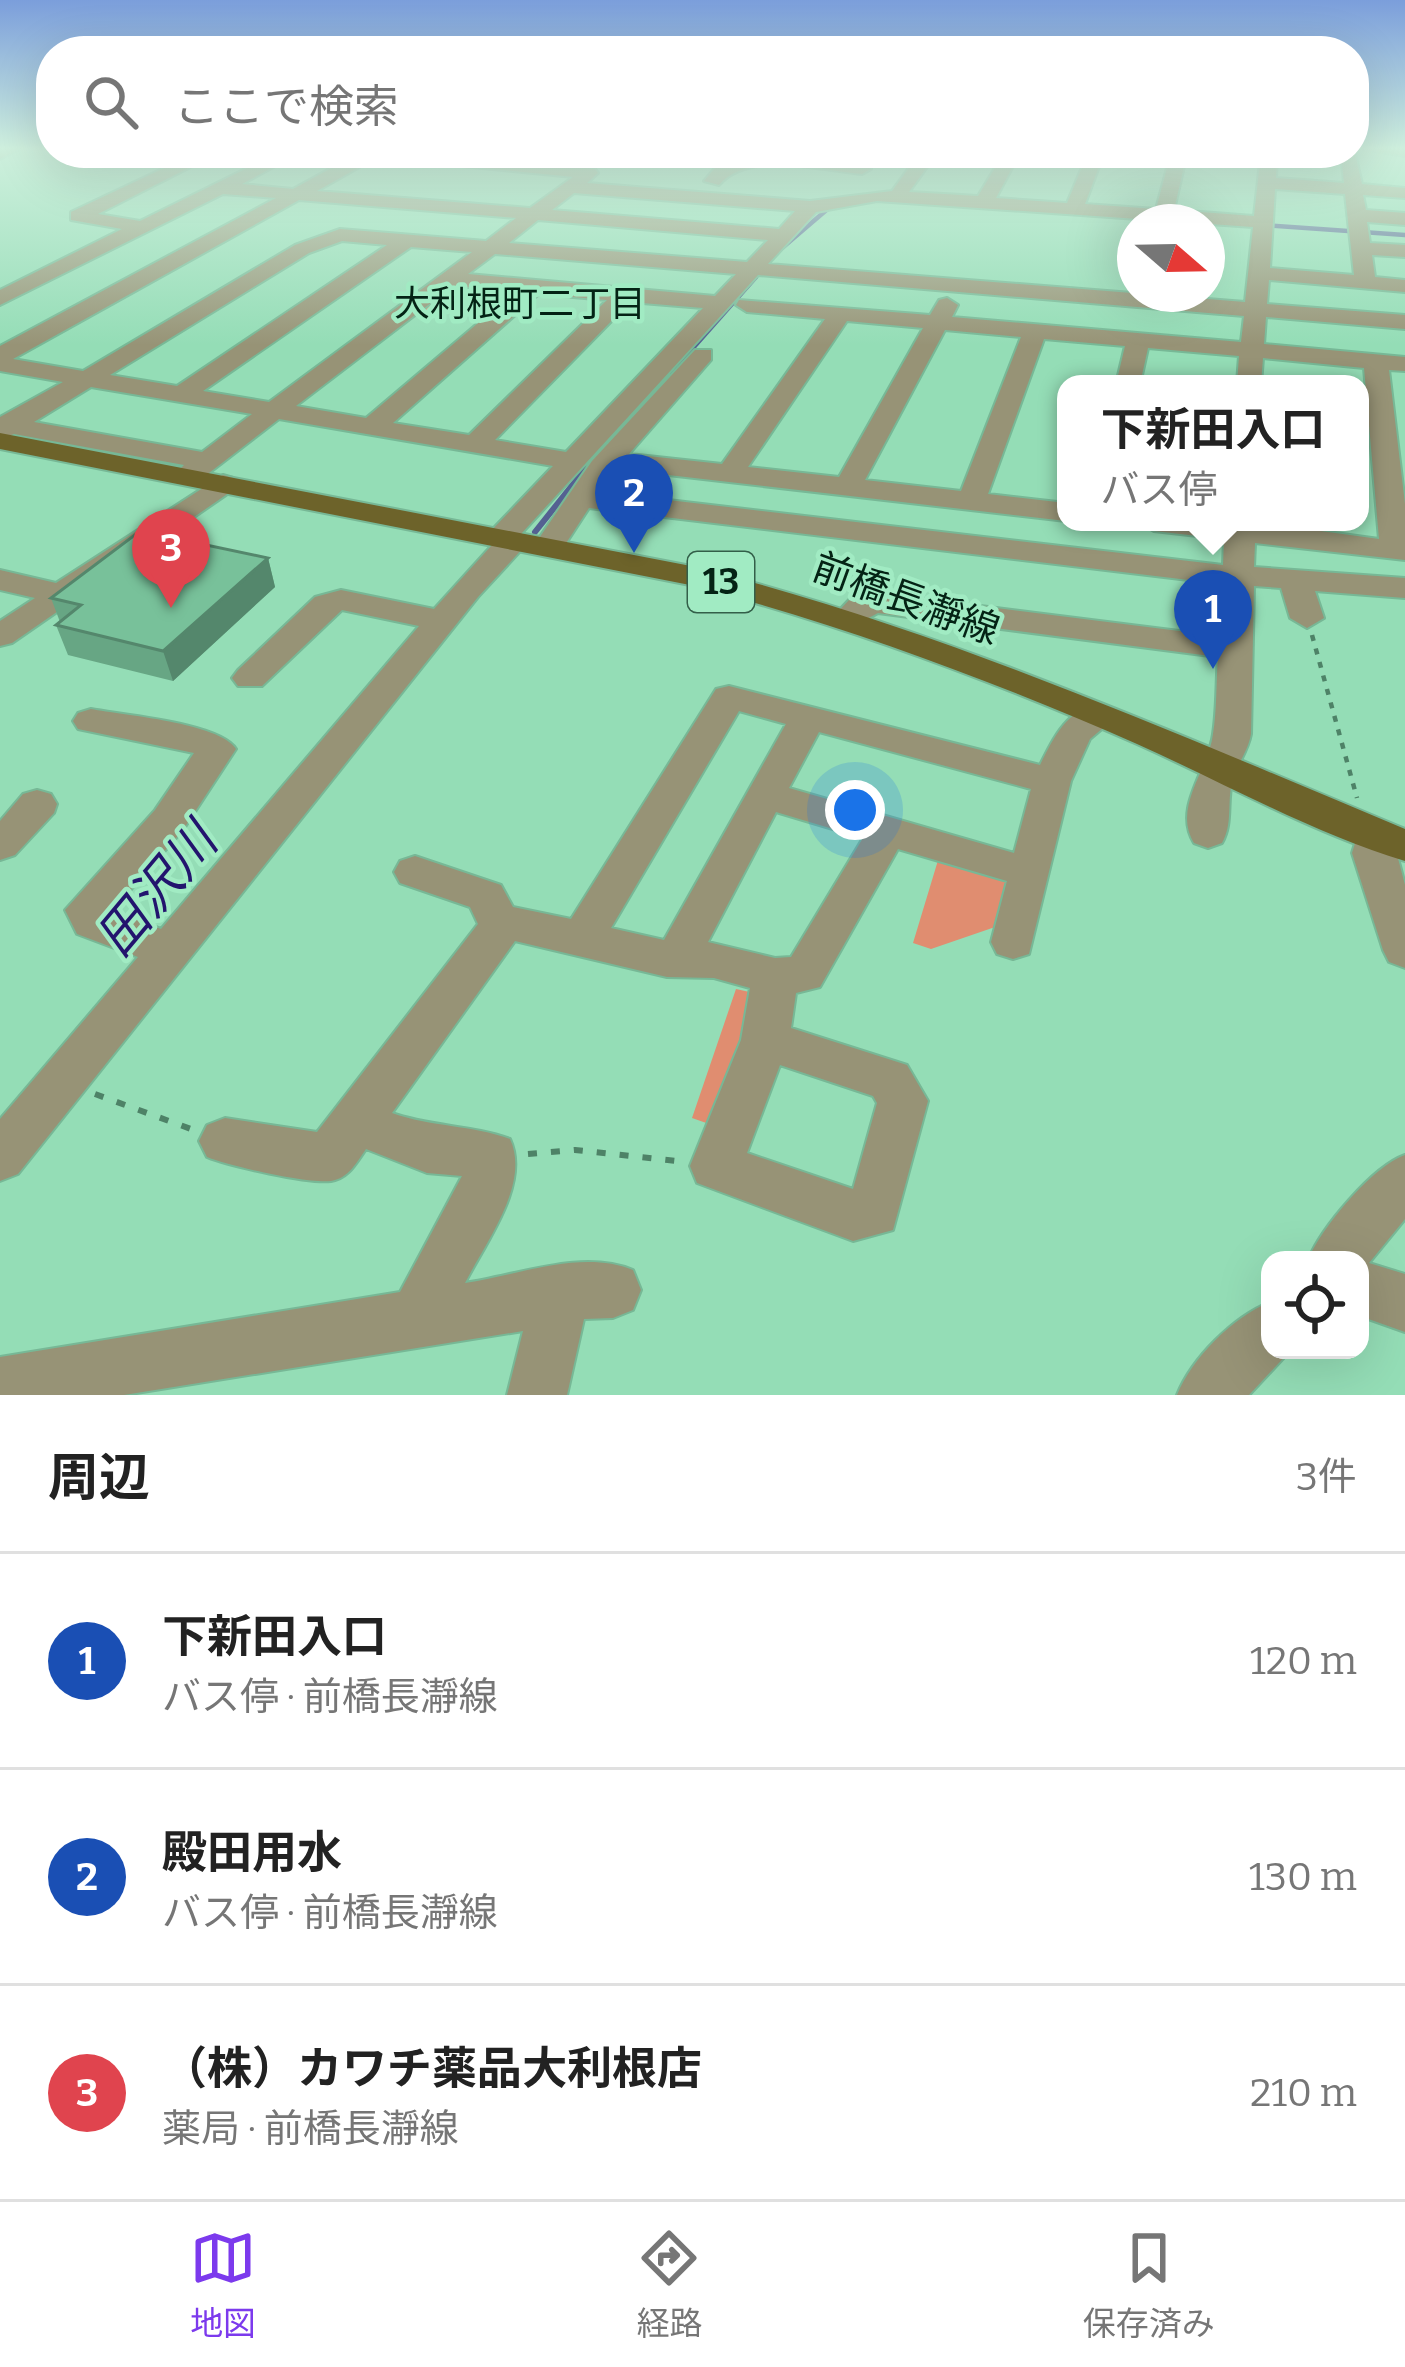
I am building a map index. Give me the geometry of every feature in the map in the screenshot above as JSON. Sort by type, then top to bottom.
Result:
[{"type":"main road","name":"前橋長瀞線","points":[[3,430],[728,584],[848,619],[1379,828]]},
{"type":"street","points":[[82,214],[78,216],[143,226]]},
{"type":"street","points":[[0,298],[167,214]]},
{"type":"street","points":[[0,360],[259,214]]},
{"type":"street","points":[[330,237],[328,226],[348,214]]},
{"type":"street","points":[[523,214],[782,235]]},
{"type":"street","points":[[0,1157],[443,620],[521,542],[581,498],[747,305],[782,235],[803,214]]},
{"type":"street","points":[[1250,375],[1263,214]]},
{"type":"street","points":[[0,636],[61,594],[274,411],[534,215]]},
{"type":"street","points":[[1365,282],[1357,215],[1405,219]]},
{"type":"street","points":[[1225,221],[1262,222]]},
{"type":"street","points":[[3,430],[330,237],[1117,295]]},
{"type":"street","points":[[182,394],[408,240]]},
{"type":"street","points":[[1360,248],[1405,251]]},
{"type":"street","points":[[521,542],[573,461],[719,303],[764,269]]},
{"type":"street","points":[[54,272],[223,296]]},
{"type":"street","points":[[1257,273],[1405,286]]},
{"type":"street","points":[[449,279],[719,303]]},
{"type":"street","points":[[847,488],[957,285]]},
{"type":"street","points":[[372,427],[534,287]]},
{"type":"street","points":[[475,444],[624,295]]},
{"type":"street","points":[[747,305],[1390,363],[1400,551],[1267,531]]},
{"type":"street","points":[[1225,306],[1405,322]]},
{"type":"street","points":[[729,474],[840,314]]},
{"type":"street","points":[[971,502],[1035,331]]},
{"type":"street","points":[[1130,375],[1138,340]]},
{"type":"street","points":[[0,360],[87,379],[573,461]]},
{"type":"street","points":[[657,370],[686,375]]},
{"type":"street","points":[[612,460],[1057,511]]},
{"type":"street","points":[[581,498],[1236,574],[1405,588]]},
{"type":"street","points":[[1208,833],[1213,779],[1232,734],[1240,531]]},
{"type":"street","points":[[1295,580],[1307,618]]},
{"type":"street","points":[[4,584],[61,594]]},
{"type":"street","points":[[250,678],[327,604],[341,600],[443,620]]},
{"type":"street","points":[[848,619],[861,607],[878,603],[1238,649]]},
{"type":"street","points":[[583,938],[728,697],[1052,781]]},
{"type":"street","points":[[1013,942],[1052,781],[1075,732],[1098,717]]},
{"type":"street","points":[[681,958],[687,937],[808,718]]},
{"type":"street","points":[[91,722],[217,749],[170,820],[87,910],[93,922],[172,950]]},
{"type":"street","points":[[768,796],[1031,873]]},
{"type":"street","points":[[0,845],[34,814],[37,804]]},
{"type":"street","points":[[1379,828],[1373,853],[1405,950]]},
{"type":"street","points":[[343,1141],[501,926],[519,923],[667,959],[714,960],[775,976],[804,974],[887,832]]},
{"type":"street","points":[[416,872],[486,896],[501,926]]},
{"type":"street","points":[[765,1040],[890,1080],[903,1101],[874,1212],[853,1215],[716,1166],[765,1040],[775,976]]},
{"type":"street","points":[[225,1141],[343,1141],[492,1156],[487,1186],[418,1317]]},
{"type":"street","points":[[1344,1251],[1405,1179]]},
{"type":"street","points":[[0,1387],[587,1291],[538,1395]]},
{"type":"street","points":[[1369,1291],[1405,1304]]},
{"type":"street","points":[[1225,1389],[1261,1343]]},
{"type":"path","points":[[1307,618],[1379,828]]},
{"type":"path","points":[[64,1082],[225,1141]]},
{"type":"path","points":[[493,1163],[575,1150],[716,1166]]},
{"type":"shaded area","points":[[449,285],[521,289],[490,319],[417,309]]},
{"type":"shaded area","points":[[939,857],[1010,881],[998,926],[931,949],[913,943]]},
{"type":"shaded area","points":[[736,989],[754,993],[746,1039],[712,1125],[692,1118]]},
{"type":"building","points":[[140,531],[268,558],[163,651],[56,625],[81,605],[51,598]]},
{"type":"waterway","name":"田沢川","points":[[782,248],[822,214]]},
{"type":"waterway","name":"田沢川","points":[[1263,225],[1405,235]]},
{"type":"waterway","name":"田沢川","points":[[584,471],[756,277]]},
{"type":"waterway","name":"田沢川","points":[[535,532],[586,468]]},
{"type":"place","name":"殿田用水","points":[[634,553]]},
{"type":"place","name":"（株）カワチ薬品大利根店","points":[[171,608]]},
{"type":"place","name":"下新田入口","points":[[1213,669]]},
{"type":"district","name":"大利根町二丁目","points":[[520,304]]}]
